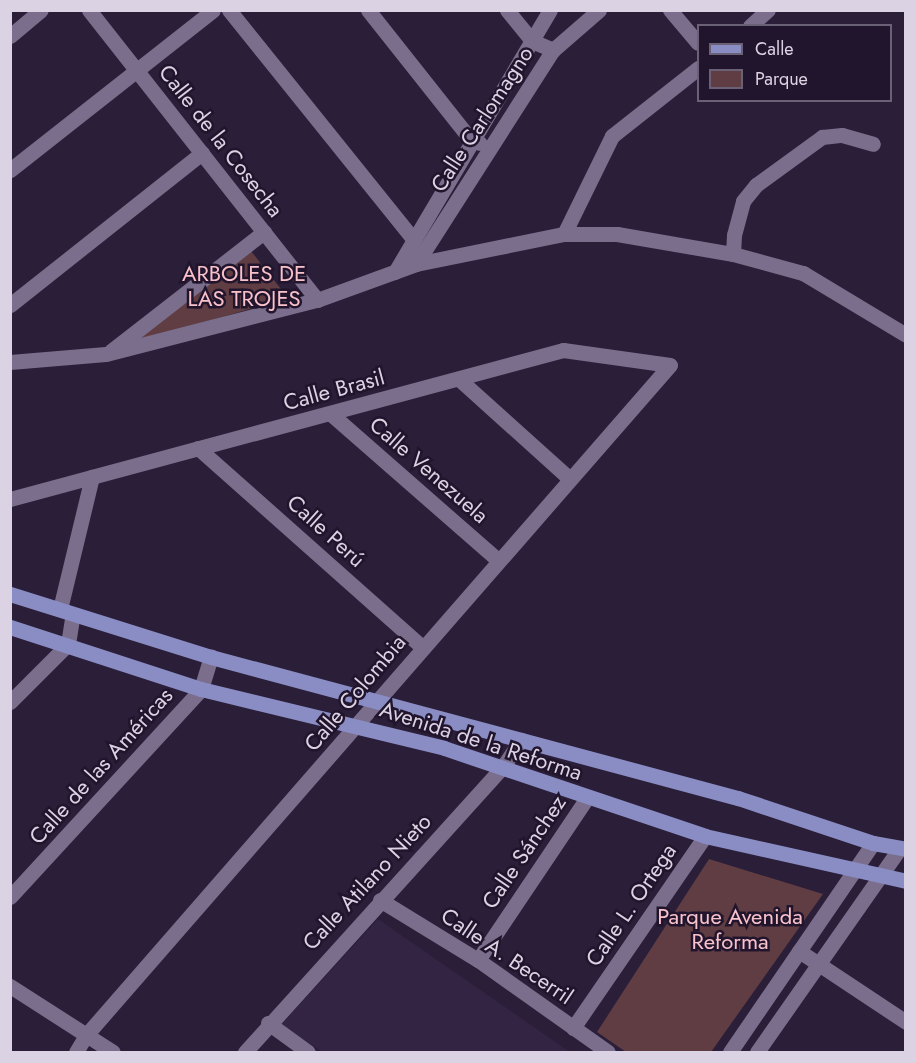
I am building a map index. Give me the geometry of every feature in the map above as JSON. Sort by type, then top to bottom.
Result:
[{"type":"main road","name":"Avenida de la Reforma","points":[[10,594],[211,657],[381,700],[738,798],[873,843],[902,849]]},
{"type":"main road","name":"Avenida de la Reforma","points":[[10,627],[201,689],[358,726],[502,768],[705,836],[879,878],[906,881]]},
{"type":"street","points":[[10,36],[41,10]]},
{"type":"street","name":"Calle de la Cosecha","points":[[89,10],[317,300]]},
{"type":"street","points":[[10,170],[213,10]]},
{"type":"street","points":[[229,10],[414,240]]},
{"type":"street","points":[[368,10],[471,140],[492,146]]},
{"type":"street","points":[[507,10],[532,41],[553,50]]},
{"type":"street","name":"Calle Carlomagno","points":[[395,272],[471,140],[550,10]]},
{"type":"street","name":"Calle Carlomagno","points":[[416,264],[553,50],[599,10]]},
{"type":"street","points":[[670,10],[697,41]]},
{"type":"street","points":[[752,24],[768,10]]},
{"type":"street","points":[[564,234],[612,136],[697,70]]},
{"type":"street","points":[[733,254],[734,235],[743,201],[756,184],[822,137],[842,135],[873,144]]},
{"type":"street","points":[[10,305],[202,153]]},
{"type":"street","points":[[106,354],[264,232]]},
{"type":"street","points":[[10,362],[106,354],[317,300],[416,264],[564,234],[617,234],[733,254],[803,273],[906,335]]},
{"type":"street","name":"Calle Brasil","points":[[10,499],[460,380],[563,350],[670,365]]},
{"type":"street","name":"Calle Colombia","points":[[76,1053],[87,1034],[381,700],[498,560],[670,365]]},
{"type":"street","points":[[460,380],[569,478]]},
{"type":"street","name":"Calle Venezuela","points":[[331,414],[498,560]]},
{"type":"street","name":"Calle Perú","points":[[198,448],[423,648]]},
{"type":"street","points":[[10,702],[68,644],[66,612],[92,477]]},
{"type":"street","name":"Calle de las Américas","points":[[10,897],[201,689],[211,657]]},
{"type":"street","name":"Calle Atilano Nieto","points":[[245,1053],[268,1023],[502,768],[521,740]]},
{"type":"street","name":"Calle Sánchez","points":[[478,960],[587,798]]},
{"type":"street","name":"Calle L. Ortega","points":[[573,1028],[705,836]]},
{"type":"street","points":[[730,1053],[873,843]]},
{"type":"street","points":[[757,1053],[879,878],[902,849]]},
{"type":"street","name":"Calle A. Becerril","points":[[380,900],[478,960],[608,1053]]},
{"type":"street","points":[[799,951],[906,1022]]},
{"type":"street","points":[[10,986],[113,1053]]},
{"type":"street","points":[[268,1023],[308,1053]]},
{"type":"shaded area","points":[[378,919],[570,1052],[323,1052],[281,1025]]},
{"type":"green space","name":"ARBOLES DE LAS TROJES","points":[[251,251],[288,298],[122,346]]},
{"type":"green space","name":"Parque Avenida Reforma","points":[[709,859],[823,894],[711,1052],[626,1052],[597,1032]]}]
